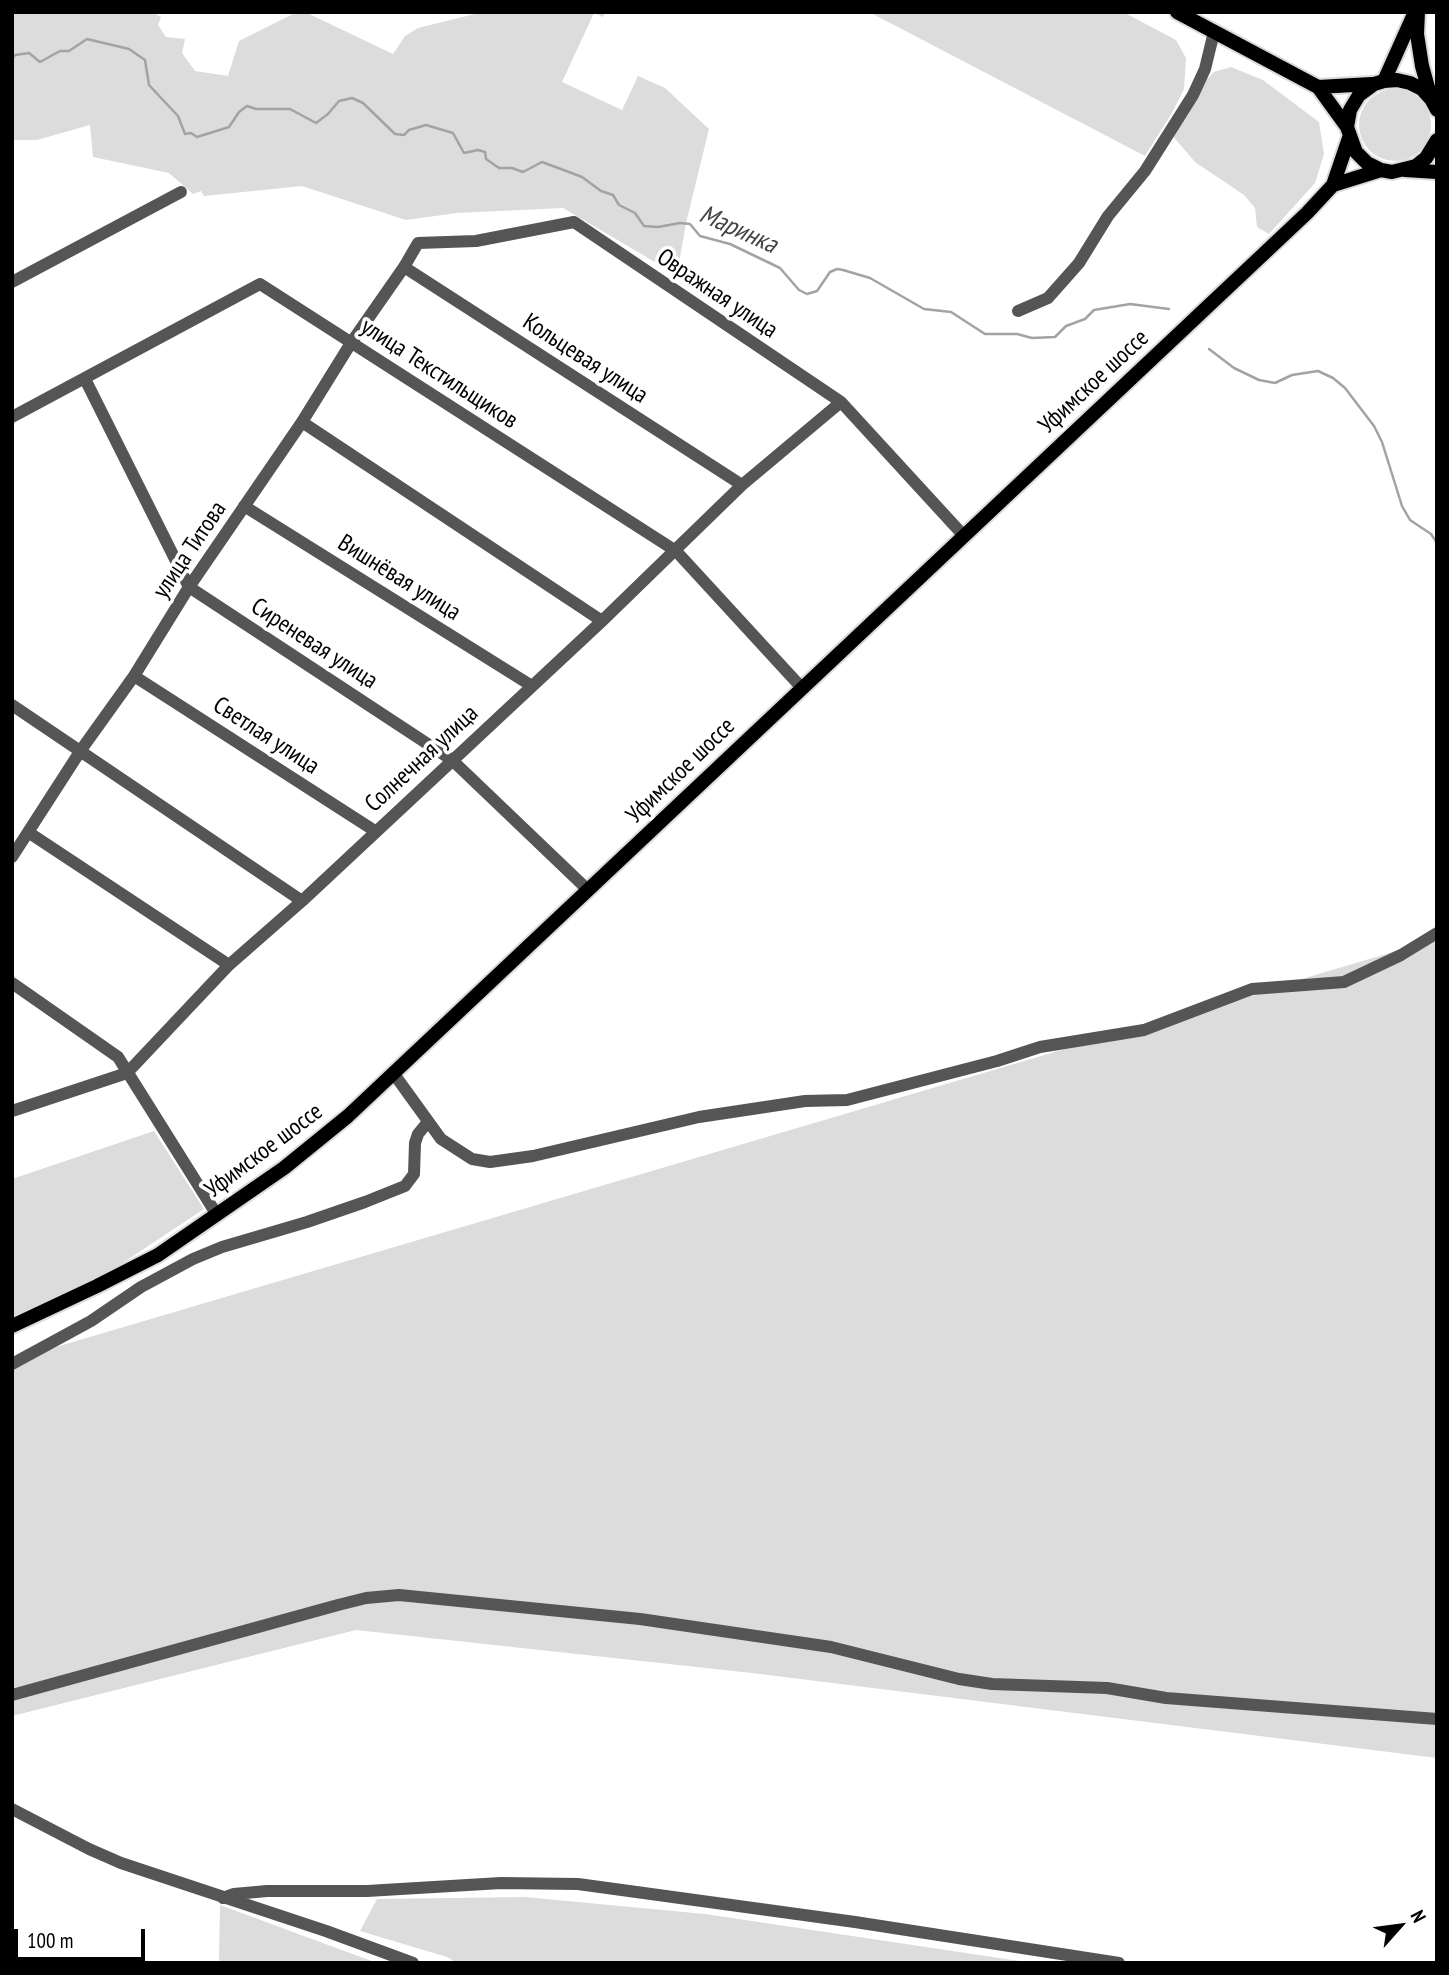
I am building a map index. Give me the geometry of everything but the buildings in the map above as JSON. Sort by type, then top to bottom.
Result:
[{"type":"main road","points":[[1178,12],[1318,87],[1348,133],[1356,152],[1367,163],[1381,170]]},
{"type":"main road","points":[[1334,185],[1348,133],[1350,110],[1359,95],[1379,82],[1416,12]]},
{"type":"main road","points":[[1416,12],[1422,66],[1434,105]]},
{"type":"main road","points":[[1318,87],[1397,80],[1422,89],[1434,105]]},
{"type":"main road","points":[[1404,170],[1426,158],[1437,140]]},
{"type":"main road","points":[[1334,185],[1381,170],[1437,172]]},
{"type":"main road","name":"Уфимское шоссе","points":[[12,1326],[158,1255],[284,1168],[348,1116],[1334,185]]},
{"type":"street","points":[[1018,311],[1048,298],[1079,263],[1108,216],[1145,171],[1193,94],[1205,69],[1214,32]]},
{"type":"street","points":[[12,282],[181,192]]},
{"type":"street","name":"Овражная улица","points":[[404,268],[418,243],[476,241],[574,222],[841,401],[964,536]]},
{"type":"street","name":"улица Титова","points":[[12,857],[81,750],[134,676],[189,587],[302,422],[351,343],[404,268]]},
{"type":"street","name":"Кольцевая улица","points":[[404,268],[742,485]]},
{"type":"street","name":"улица Текстильщиков","points":[[12,417],[260,284],[676,551],[801,687]]},
{"type":"street","points":[[85,379],[189,587]]},
{"type":"street","name":"Солнечная улица","points":[[12,1111],[127,1073],[229,965],[302,901],[532,686],[742,485],[841,401]]},
{"type":"street","points":[[302,422],[601,621]]},
{"type":"street","name":"Вишнёвая улица","points":[[244,506],[532,686]]},
{"type":"street","name":"Сиреневая улица","points":[[189,587],[452,760],[588,890]]},
{"type":"street","name":"Светлая улица","points":[[134,676],[375,831]]},
{"type":"street","points":[[12,705],[302,901]]},
{"type":"street","points":[[28,832],[229,965]]},
{"type":"street","points":[[394,1074],[440,1139],[472,1158],[489,1162],[533,1156],[699,1117],[805,1101],[847,1100],[997,1061],[1040,1046],[1144,1030],[1252,989],[1344,982],[1401,955],[1437,933]]},
{"type":"street","points":[[12,983],[118,1057],[217,1214]]},
{"type":"street","points":[[12,1364],[91,1321],[150,1281],[193,1259],[222,1247],[354,1206],[405,1186],[414,1174],[418,1134],[427,1123]]},
{"type":"street","points":[[12,1695],[338,1605],[366,1598],[399,1595],[640,1619],[831,1647],[959,1679],[992,1684],[1107,1688],[1166,1698],[1437,1719]]},
{"type":"street","points":[[12,1810],[121,1863],[413,1963]]},
{"type":"street","points":[[223,1898],[234,1894],[267,1891],[367,1891],[501,1883],[578,1884],[831,1918],[1119,1963]]},
{"type":"shaded area","points":[[12,12],[152,12],[161,17],[158,25],[166,37],[185,39],[182,53],[195,71],[228,76],[239,41],[297,12],[305,12],[393,54],[405,36],[418,28],[483,12],[606,12],[603,17],[594,13],[562,82],[622,110],[638,76],[665,88],[709,129],[686,223],[677,275],[563,208],[457,213],[406,220],[302,186],[204,196],[201,191],[193,194],[169,173],[93,157],[90,125],[37,140],[12,140]]},
{"type":"shaded area","points":[[869,12],[1123,12],[1176,40],[1186,58],[1184,89],[1145,156]]},
{"type":"shaded area","points":[[1231,67],[1263,80],[1319,122],[1324,154],[1315,183],[1269,234],[1257,227],[1255,208],[1244,195],[1195,162],[1171,134],[1201,85],[1214,72]]},
{"type":"shaded area","points":[[1395,89],[1415,95],[1425,105],[1431,125],[1425,145],[1415,155],[1395,161],[1375,155],[1365,145],[1359,125],[1365,105],[1375,95]]},
{"type":"shaded area","points":[[1437,939],[1437,1758],[752,1673],[356,1630],[12,1716],[12,1360]]},
{"type":"shaded area","points":[[154,1131],[204,1209],[94,1282],[12,1317],[12,1179]]},
{"type":"shaded area","points":[[525,1897],[705,1914],[1033,1963],[457,1963],[447,1957],[360,1931],[377,1899]]},
{"type":"shaded area","points":[[220,1905],[377,1963],[224,1963],[219,1960]]},
{"type":"waterway","name":"Маринка","points":[[12,59],[15,55],[29,53],[40,62],[60,51],[69,51],[87,39],[129,49],[145,60],[149,85],[178,116],[185,134],[191,133],[197,137],[229,127],[239,112],[247,106],[256,109],[290,109],[316,123],[339,101],[352,98],[363,103],[395,134],[404,135],[409,130],[426,125],[453,133],[464,153],[478,150],[485,152],[486,159],[499,168],[512,168],[523,172],[542,162],[582,177],[601,191],[613,195],[619,205],[635,213],[644,226],[690,224],[700,236],[730,244],[780,268],[799,290],[807,294],[817,291],[830,272],[843,270],[870,278],[924,309],[951,312],[985,334],[1055,337],[1066,326],[1085,319],[1094,310],[1130,304],[1169,309]]},
{"type":"waterway","name":"Маринка","points":[[1209,349],[1234,368],[1259,380],[1275,383],[1292,375],[1318,371],[1345,388],[1374,426],[1382,442],[1402,506],[1410,520],[1431,534],[1437,543]]}]
